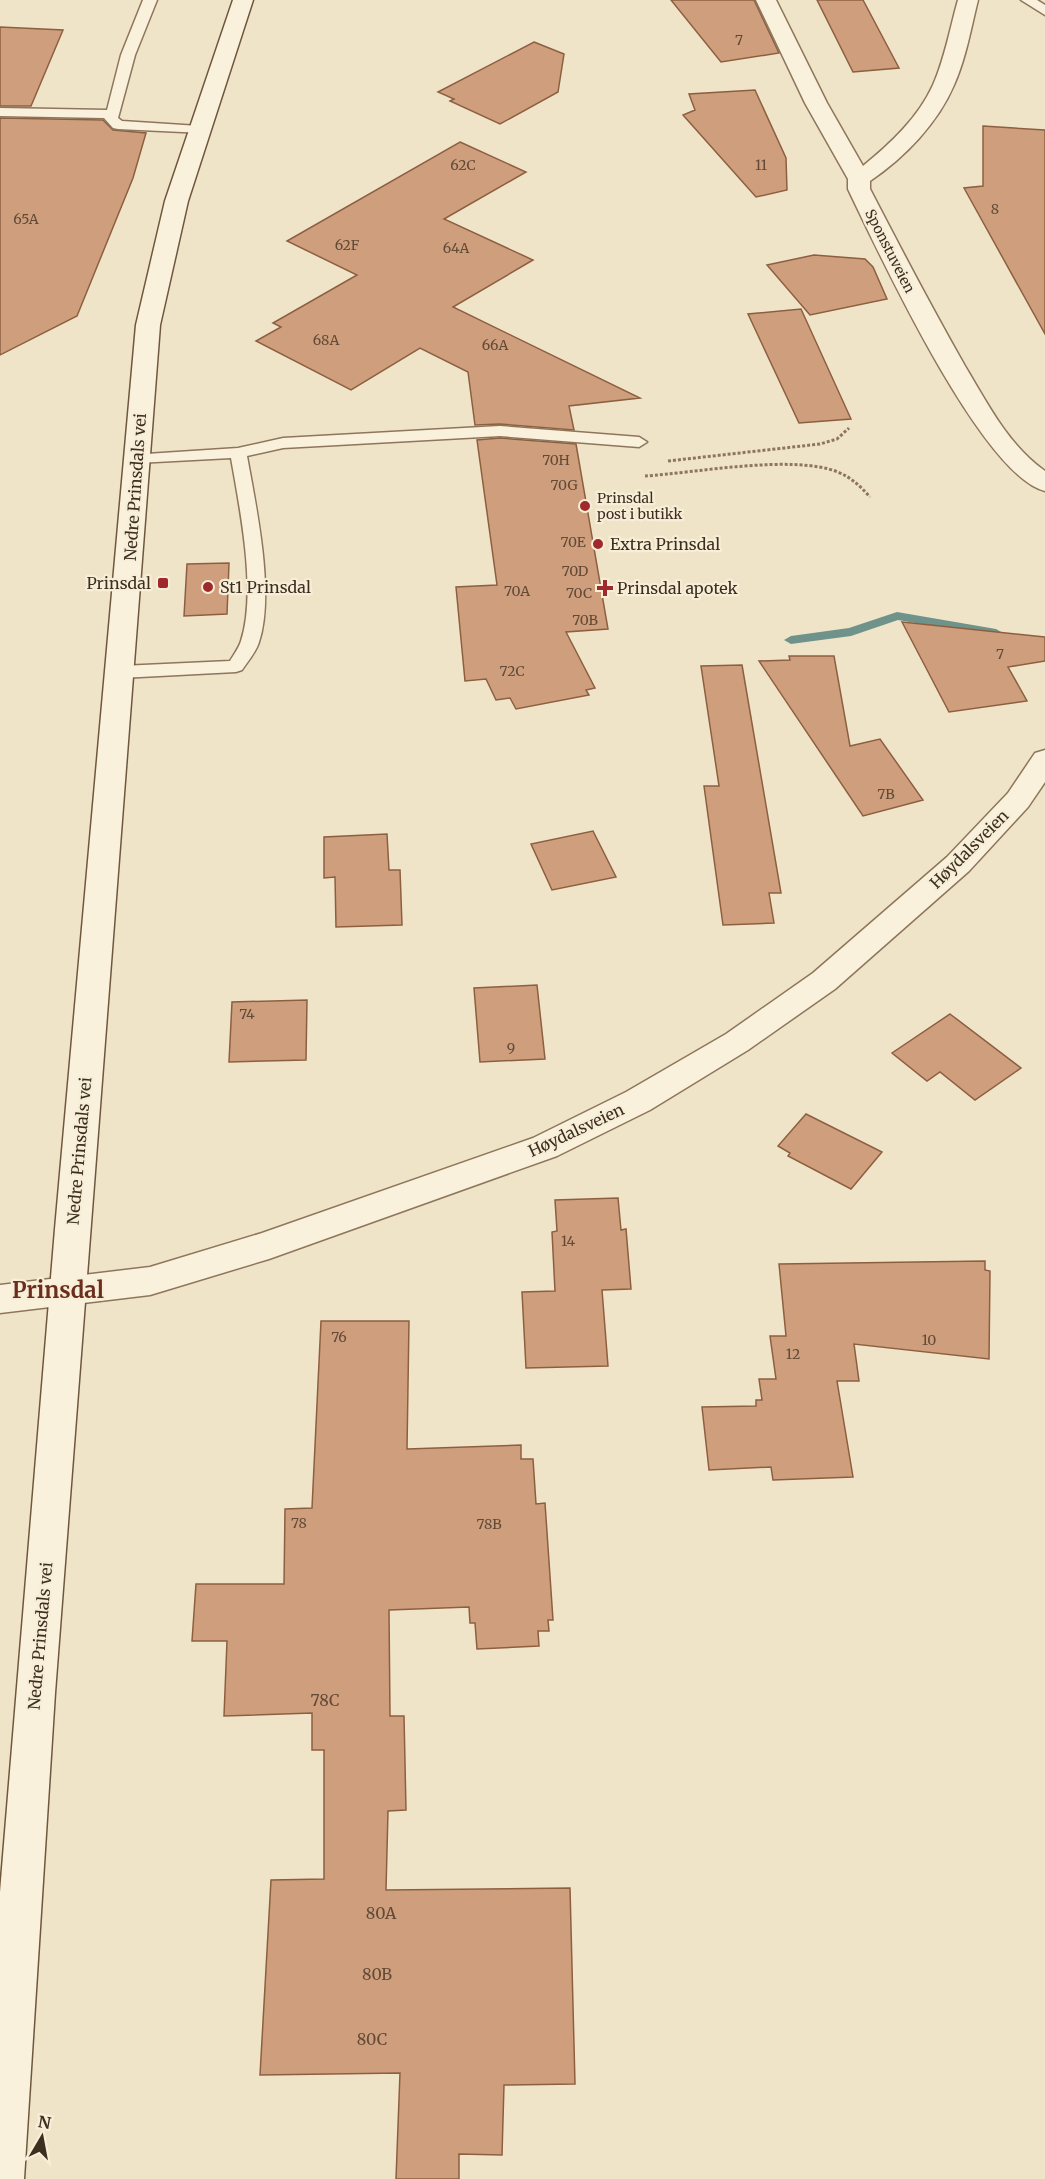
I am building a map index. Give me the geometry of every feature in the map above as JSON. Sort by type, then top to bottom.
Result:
[{"type":"main road","name":"Nedre Prinsdals vei","points":[[1,2179],[35,1693],[67,1292],[152,300],[169,229],[199,130],[243,0]]},
{"type":"main road","name":"Sponstuveien","points":[[766,0],[816,103],[860,179],[859,189],[924,318],[988,427],[1020,464],[1045,483]]},
{"type":"main road","points":[[860,179],[880,166],[914,130],[943,87],[968,0]]},
{"type":"main road","name":"Høydalsveien","points":[[0,1299],[150,1281],[295,1237],[544,1147],[638,1101],[737,1042],[824,981],[958,864],[1018,800],[1045,760]]},
{"type":"lane","points":[[150,0],[128,55],[111,119],[118,125],[199,130]]},
{"type":"lane","points":[[1028,0],[1045,11]]},
{"type":"lane","points":[[0,112],[112,114]]},
{"type":"lane","points":[[137,458],[238,453],[283,443],[470,431],[500,431],[639,442]]},
{"type":"lane","points":[[121,672],[236,666],[251,641],[255,613],[253,564],[238,453]]},
{"type":"path","points":[[666,461],[820,444],[837,439],[849,428]]},
{"type":"path","points":[[616,441],[615,451],[627,471],[640,476],[760,466],[786,465],[823,468],[853,479],[870,497]]},
{"type":"building","points":[[671,0],[754,0],[779,53],[721,62]]},
{"type":"building","points":[[817,0],[863,0],[899,68],[853,72]]},
{"type":"building","points":[[0,27],[63,30],[31,106],[0,106]]},
{"type":"building","points":[[534,42],[564,54],[558,92],[500,124],[450,101],[454,99],[438,92]]},
{"type":"building","points":[[755,90],[786,158],[787,190],[756,197],[683,115],[695,110],[689,94]]},
{"type":"building","points":[[0,118],[103,120],[113,130],[146,133],[133,178],[77,316],[0,355]]},
{"type":"building","points":[[983,126],[1045,130],[1045,334],[964,188],[983,186]]},
{"type":"building","points":[[460,142],[526,172],[444,219],[533,260],[453,307],[640,398],[569,406],[574,430],[500,424],[475,425],[468,372],[420,348],[351,390],[256,341],[281,327],[273,323],[357,275],[287,241]]},
{"type":"building","points":[[814,255],[865,259],[873,267],[887,299],[810,315],[767,265]]},
{"type":"building","points":[[801,309],[851,419],[799,423],[748,314]]},
{"type":"building","points":[[500,438],[576,444],[608,629],[566,632],[595,688],[586,690],[589,695],[516,709],[510,698],[496,700],[486,679],[465,681],[456,587],[497,585],[477,440]]},
{"type":"building","points":[[229,563],[227,614],[184,616],[187,564]]},
{"type":"building","points":[[902,622],[1045,637],[1045,661],[1008,667],[1027,701],[949,712]]},
{"type":"building","points":[[789,656],[834,656],[850,746],[880,739],[923,800],[863,816],[759,661],[790,660]]},
{"type":"building","points":[[742,665],[781,893],[769,893],[774,923],[723,925],[704,786],[719,786],[701,666]]},
{"type":"building","points":[[593,831],[616,877],[552,890],[531,844]]},
{"type":"building","points":[[387,834],[389,870],[400,870],[402,925],[336,927],[335,877],[324,878],[324,837]]},
{"type":"building","points":[[537,985],[545,1059],[480,1062],[474,988]]},
{"type":"building","points":[[307,1000],[306,1060],[229,1062],[232,1002]]},
{"type":"building","points":[[950,1014],[1021,1068],[975,1100],[940,1072],[927,1081],[892,1053]]},
{"type":"building","points":[[806,1114],[882,1152],[851,1189],[788,1156],[790,1153],[778,1146]]},
{"type":"building","points":[[618,1198],[621,1230],[626,1229],[631,1289],[602,1290],[608,1366],[526,1368],[522,1292],[555,1291],[552,1232],[557,1231],[555,1200]]},
{"type":"building","points":[[985,1261],[985,1270],[990,1271],[989,1359],[854,1344],[859,1381],[837,1381],[853,1477],[773,1480],[771,1467],[709,1470],[702,1407],[756,1406],[756,1400],[762,1400],[759,1379],[776,1379],[770,1336],[786,1336],[779,1264]]},
{"type":"building","points":[[321,1321],[409,1321],[407,1449],[521,1445],[521,1459],[533,1459],[536,1504],[545,1503],[553,1620],[548,1620],[549,1631],[538,1631],[539,1646],[477,1649],[475,1623],[470,1623],[469,1607],[389,1610],[390,1716],[404,1716],[406,1810],[388,1811],[386,1890],[570,1888],[575,2084],[504,2085],[502,2155],[459,2154],[459,2179],[396,2179],[400,2073],[260,2075],[271,1880],[324,1879],[324,1750],[312,1750],[312,1713],[224,1716],[227,1641],[192,1641],[196,1584],[284,1584],[285,1509],[312,1508]]},
{"type":"waterway","points":[[791,640],[851,632],[897,616],[996,633]]},
{"type":"place","name":"Prinsdal post i butikk","points":[[585,506]]},
{"type":"place","name":"Extra Prinsdal","points":[[598,544]]},
{"type":"place","name":"Prinsdal","points":[[163,583]]},
{"type":"place","name":"St1 Prinsdal","points":[[208,587]]},
{"type":"place","name":"Prinsdal apotek","points":[[605,588]]},
{"type":"district","name":"Prinsdal","points":[[58,1290]]}]
